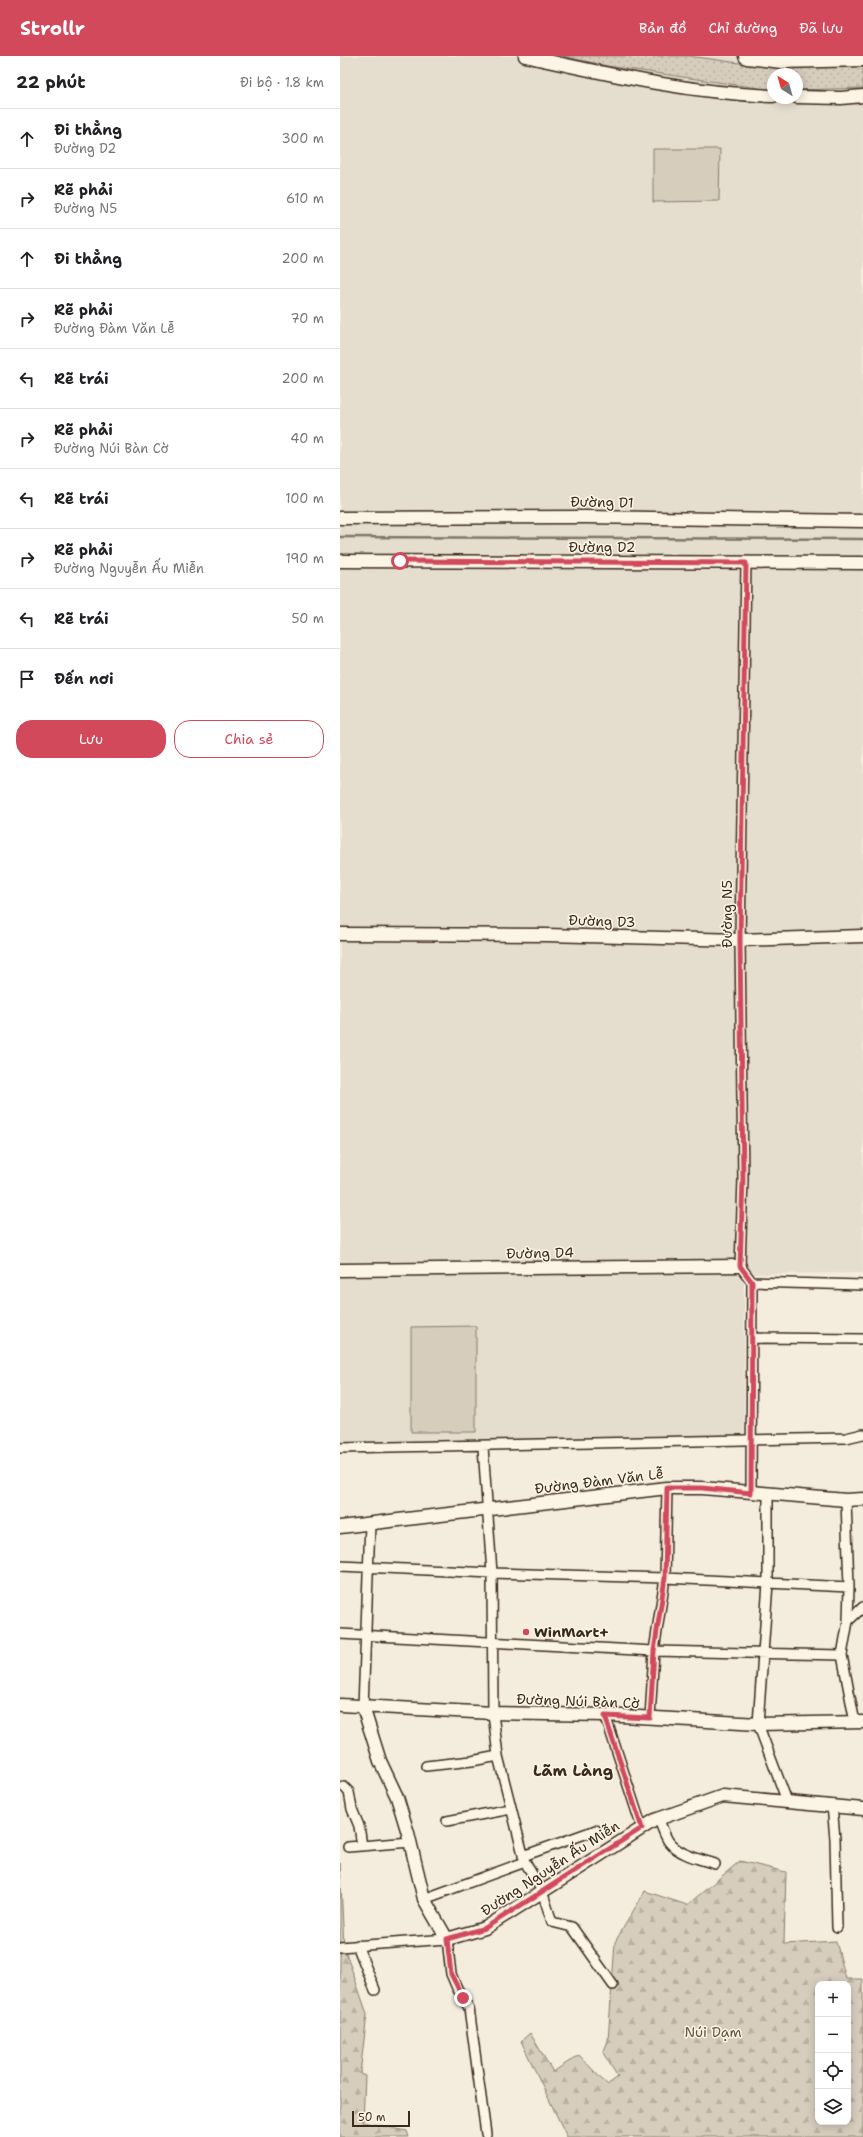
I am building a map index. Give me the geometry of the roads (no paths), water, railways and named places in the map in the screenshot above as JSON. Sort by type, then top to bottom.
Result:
[{"type":"highway","points":[[748,56],[782,60],[863,58]]},
{"type":"street","points":[[525,56],[645,82],[749,95],[767,96]]},
{"type":"street","points":[[803,97],[841,98],[863,96]]},
{"type":"street","name":"Đường D1","points":[[340,518],[586,517],[863,521]]},
{"type":"street","name":"Đường D2","points":[[340,561],[863,563]]},
{"type":"street","name":"Đường N5","points":[[740,1266],[743,1172],[740,940],[746,563]]},
{"type":"street","name":"Đường D3","points":[[340,934],[546,935],[740,940],[863,936]]},
{"type":"street","points":[[740,1266],[752,1282],[751,1493]]},
{"type":"street","name":"Đường D4","points":[[340,1270],[740,1266]]},
{"type":"street","points":[[752,1282],[863,1285]]},
{"type":"street","points":[[752,1338],[863,1339]]},
{"type":"street","points":[[340,1448],[846,1438],[863,1434]]},
{"type":"street","points":[[483,1446],[492,1573],[494,1643],[493,1714],[498,1756],[524,1859],[542,1891],[552,1922],[572,1926],[613,1985]]},
{"type":"street","points":[[650,1718],[654,1651],[665,1578],[667,1488]]},
{"type":"street","name":"Đường Đàm Văn Lễ","points":[[340,1527],[667,1488],[702,1488],[768,1495],[846,1500],[863,1499]]},
{"type":"street","points":[[768,1495],[768,1583],[758,1724],[787,1801]]},
{"type":"street","points":[[846,1500],[850,1587],[848,1621],[842,1655],[859,1723]]},
{"type":"street","points":[[370,1524],[363,1707],[380,1761],[397,1797],[424,1899],[447,1939],[451,1974],[457,1988],[469,2008],[486,2134]]},
{"type":"street","points":[[340,1566],[492,1573],[665,1578],[850,1587]]},
{"type":"street","points":[[848,1621],[863,1607]]},
{"type":"street","points":[[340,1634],[654,1651],[842,1655]]},
{"type":"street","name":"Đường Núi Bàn Cờ","points":[[340,1705],[493,1714],[605,1716],[758,1724],[859,1723]]},
{"type":"street","points":[[605,1716],[642,1828]]},
{"type":"street","points":[[426,1766],[466,1762],[498,1756]]},
{"type":"street","points":[[344,1787],[349,1792],[352,1810],[359,1826],[362,1846]]},
{"type":"street","name":"Đường Nguyễn Ấu Miễn","points":[[447,1939],[485,1928],[658,1818],[723,1796],[863,1809]]},
{"type":"street","points":[[832,1805],[835,1839],[837,1927]]},
{"type":"street","points":[[447,1822],[512,1809]]},
{"type":"street","points":[[658,1818],[667,1838],[676,1848],[686,1855],[715,1864]]},
{"type":"street","points":[[424,1899],[596,1830]]},
{"type":"street","points":[[348,1847],[410,1842]]},
{"type":"street","points":[[340,1947],[447,1939]]},
{"type":"street","points":[[357,1945],[375,1990]]},
{"type":"waterway","points":[[340,537],[863,539]]},
{"type":"place","name":"WinMart+","points":[[526,1632]]},
{"type":"district","name":"Lãm Làng","points":[[573,1770]]},
{"type":"park label","name":"Núi Dạm","points":[[713,2032]]}]
